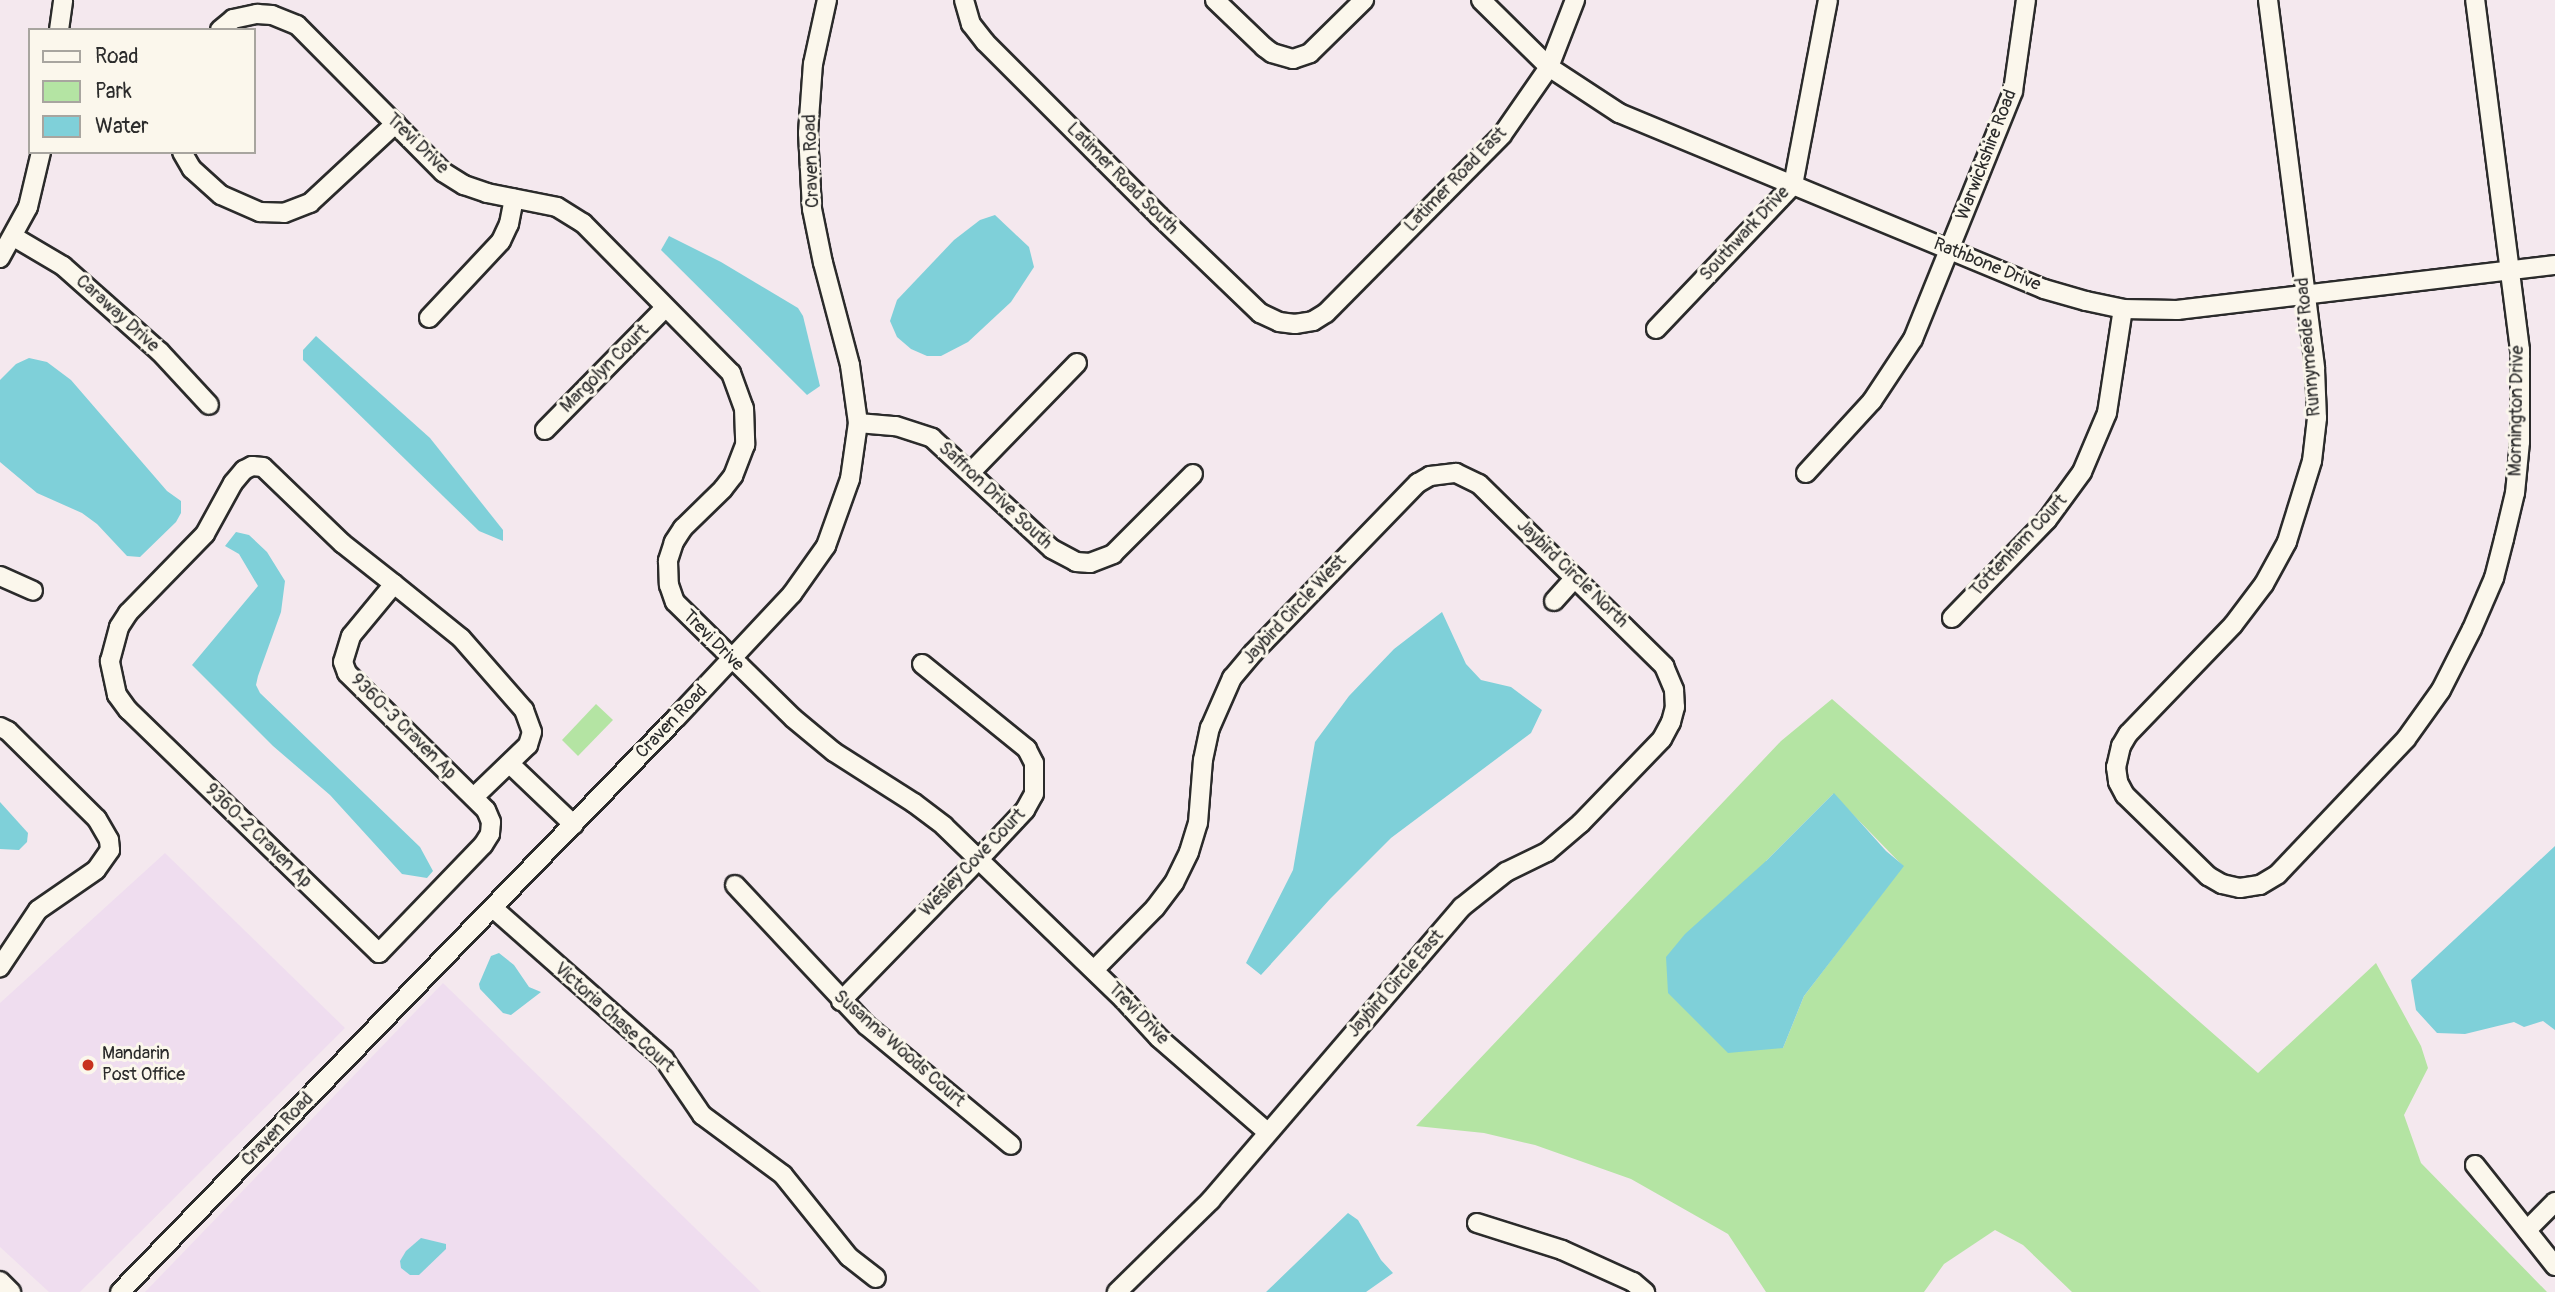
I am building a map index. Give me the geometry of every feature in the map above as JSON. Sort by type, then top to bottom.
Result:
[{"type":"street","points":[[59,28],[63,0]]},
{"type":"street","name":"Craven Road","points":[[120,1292],[731,660],[792,594],[826,546],[850,479],[858,423],[850,365],[822,263],[812,209],[808,133],[813,64],[827,0]]},
{"type":"street","points":[[1215,0],[1272,53],[1293,58],[1310,53],[1364,0]]},
{"type":"street","name":"Rathbone Drive","points":[[1481,0],[1549,67],[1619,113],[2044,289],[2123,309],[2177,310],[2555,265]]},
{"type":"street","name":"Latimer Road East","points":[[1295,324],[1313,320],[1326,313],[1503,135],[1549,67],[1576,0]]},
{"type":"street","name":"Southwark Drive","points":[[1656,329],[1793,185],[1828,0]]},
{"type":"street","name":"Warwickshire Road","points":[[1806,473],[1889,379],[1913,338],[2013,91],[2026,0]]},
{"type":"street","name":"Runnymeade Road","points":[[2117,757],[2128,734],[2234,625],[2264,584],[2287,542],[2312,461],[2317,418],[2315,369],[2268,0]]},
{"type":"street","name":"Mornington Drive","points":[[2117,757],[2118,782],[2125,795],[2208,876],[2222,884],[2240,888],[2260,885],[2278,874],[2406,739],[2441,690],[2472,629],[2494,578],[2515,493],[2521,395],[2520,350],[2475,0]]},
{"type":"street","name":"Latimer Road South","points":[[965,6],[985,42],[1251,305],[1260,313],[1279,322],[1295,324]]},
{"type":"street","name":"Trevi Drive","points":[[222,28],[233,19],[247,15],[272,15],[305,32],[443,172],[464,185],[557,207],[583,223],[731,373],[744,408],[745,445],[733,476],[716,498],[683,528],[668,561],[669,585],[675,602],[731,660],[834,752],[914,803],[980,858],[1159,1038],[1267,1132]]},
{"type":"street","points":[[183,154],[192,169],[221,195],[269,214],[284,213],[302,207],[330,186],[396,123]]},
{"type":"street","points":[[0,258],[14,237],[28,207],[41,154]]},
{"type":"street","points":[[429,318],[491,254],[509,224],[514,198]]},
{"type":"street","name":"Caraway Drive","points":[[14,237],[69,271],[160,352],[209,405]]},
{"type":"street","name":"Margolyn Court","points":[[545,430],[665,308]]},
{"type":"street","name":"Tottenham Court","points":[[1952,618],[2047,520],[2082,472],[2107,413],[2123,309]]},
{"type":"street","points":[[971,472],[1077,363]]},
{"type":"street","name":"Saffron Drive South","points":[[858,423],[896,426],[932,438],[1052,550],[1076,562],[1090,563],[1121,548],[1193,474]]},
{"type":"street","name":"9360-2 Craven Ap","points":[[252,466],[263,467],[342,544],[394,584],[461,638],[524,710],[533,732],[528,744],[510,764],[474,797],[486,810],[491,822],[491,834],[484,845],[379,953],[128,710],[117,695],[110,661],[119,627],[128,613],[205,534],[233,482],[252,466]]},
{"type":"street","name":"Jaybird Circle North","points":[[1456,473],[1479,484],[1654,653],[1664,666],[1674,690]]},
{"type":"street","name":"Jaybird Circle West","points":[[1094,970],[1155,908],[1174,883],[1189,852],[1198,823],[1203,760],[1210,728],[1233,678],[1252,653],[1418,483],[1430,476],[1456,473]]},
{"type":"street","points":[[0,576],[33,591]]},
{"type":"street","points":[[1554,601],[1576,578]]},
{"type":"street","name":"9360-3 Craven Ap","points":[[394,584],[351,636],[343,662],[347,673],[474,797]]},
{"type":"street","name":"Wesley Cove Court","points":[[841,1000],[980,858],[1030,802],[1037,778],[1034,763],[1017,738],[922,664]]},
{"type":"street","name":"Jaybird Circle East","points":[[1116,1292],[1211,1200],[1471,898],[1506,872],[1547,852],[1581,823],[1662,739],[1671,722],[1674,690]]},
{"type":"street","points":[[0,727],[8,731],[97,819],[109,840],[110,849],[96,870],[38,910],[0,967]]},
{"type":"street","points":[[510,764],[574,825]]},
{"type":"street","name":"Susanna Woods Court","points":[[735,885],[841,1000],[1011,1144]]},
{"type":"street","name":"Victoria Chase Court","points":[[493,908],[664,1059],[702,1115],[783,1175],[849,1258],[877,1278]]},
{"type":"street","points":[[2475,1165],[2555,1266]]},
{"type":"street","points":[[2527,1230],[2555,1202]]},
{"type":"street","points":[[1477,1223],[1562,1250],[1633,1282],[1645,1292]]},
{"type":"street","points":[[0,1281],[12,1292]]},
{"type":"shaded area","points":[[165,853],[345,1028],[80,1292],[49,1292],[0,1247],[0,1003]]},
{"type":"shaded area","points":[[443,983],[761,1292],[145,1292]]},
{"type":"green space","points":[[1832,699],[2258,1073],[2376,963],[2421,1046],[2428,1068],[2404,1115],[2421,1163],[2547,1292],[2072,1292],[2023,1245],[1995,1230],[1944,1264],[1924,1292],[1766,1292],[1728,1234],[1631,1179],[1535,1145],[1484,1133],[1416,1126],[1781,741]],"holes":[[[1833,794],[1903,866],[1804,996],[1783,1048],[1766,861]]]},
{"type":"green space","points":[[596,704],[613,720],[578,756],[562,740]]},
{"type":"water","points":[[995,215],[1029,247],[1034,267],[1011,302],[968,342],[941,356],[927,356],[911,349],[897,337],[890,321],[897,300],[954,240],[980,220]]},
{"type":"water","points":[[669,236],[721,262],[798,308],[803,316],[820,386],[807,395],[661,250]]},
{"type":"water","points":[[316,336],[430,438],[503,530],[503,541],[479,531],[303,360],[303,350]]},
{"type":"water","points":[[29,358],[47,362],[71,380],[167,491],[181,501],[181,513],[176,522],[140,557],[127,556],[97,524],[82,513],[37,493],[0,462],[0,380],[16,364]]},
{"type":"water","points":[[236,532],[249,535],[267,552],[285,581],[281,612],[258,676],[256,685],[260,693],[420,847],[433,871],[427,878],[402,874],[330,795],[273,746],[192,665],[258,586],[239,554],[225,546]]},
{"type":"water","points":[[1442,612],[1466,664],[1481,680],[1511,687],[1542,710],[1531,733],[1391,838],[1330,899],[1261,975],[1246,963],[1293,870],[1315,742],[1349,696],[1394,649]]},
{"type":"water","points":[[1834,793],[1886,851],[1904,866],[1804,996],[1783,1048],[1728,1053],[1668,993],[1666,957],[1685,934],[1766,861]]},
{"type":"water","points":[[0,802],[28,833],[27,842],[19,850],[0,849]]},
{"type":"water","points":[[2555,846],[2555,1030],[2543,1021],[2524,1027],[2514,1022],[2465,1034],[2437,1033],[2416,1010],[2411,980]]},
{"type":"water","points":[[499,953],[514,965],[529,987],[541,992],[511,1015],[503,1013],[480,989],[479,984],[491,956]]},
{"type":"water","points":[[1348,1213],[1358,1220],[1381,1260],[1393,1273],[1366,1292],[1266,1292]]},
{"type":"water","points":[[421,1238],[446,1244],[446,1249],[419,1275],[410,1275],[401,1268],[400,1261],[406,1251]]},
{"type":"place","name":"Mandarin Post Office","points":[[88,1065]]}]
